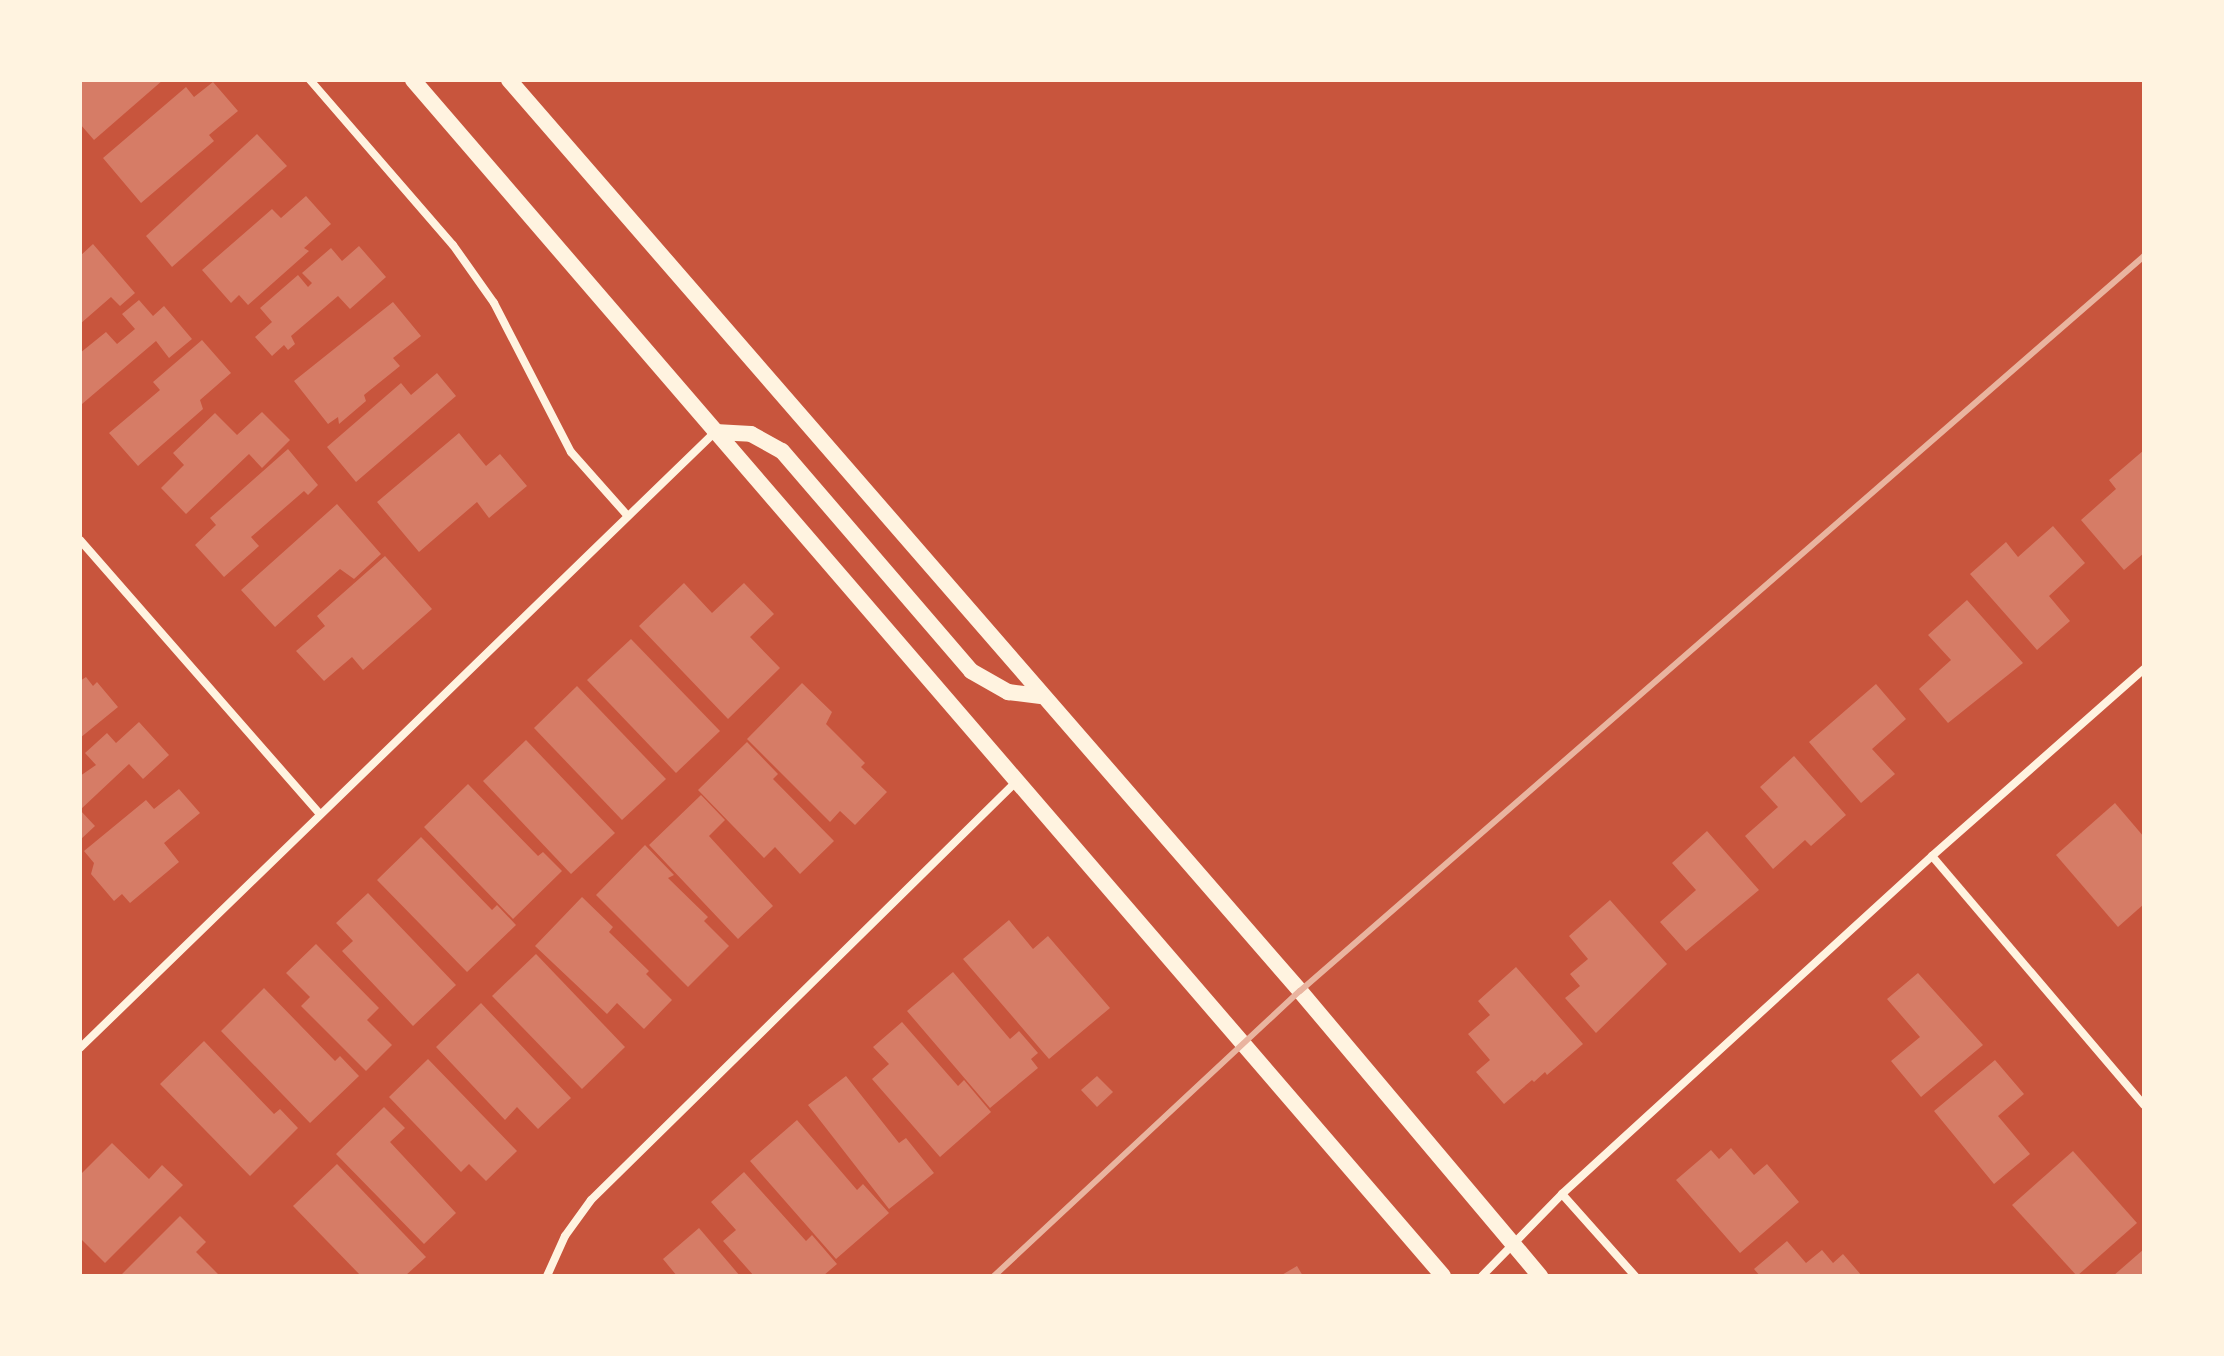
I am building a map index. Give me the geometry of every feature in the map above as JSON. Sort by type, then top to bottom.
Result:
[{"type":"main road","points":[[413,80],[1443,1276]]},
{"type":"main road","points":[[509,80],[1300,991],[1540,1276]]},
{"type":"main road","points":[[715,432],[751,434],[782,451],[971,671],[1008,692],[1041,696]]},
{"type":"street","points":[[310,80],[453,245],[494,303],[571,452],[627,515]]},
{"type":"street","points":[[80,1048],[715,432]]},
{"type":"street","points":[[80,540],[320,814]]},
{"type":"street","points":[[1482,1276],[1562,1194],[1932,856],[2144,669]]},
{"type":"street","points":[[547,1276],[565,1236],[591,1200],[1017,781]]},
{"type":"street","points":[[1932,856],[2144,1105]]},
{"type":"street","points":[[1562,1194],[1635,1276]]},
{"type":"building","points":[[80,80],[163,80],[94,140],[80,124]]},
{"type":"building","points":[[213,82],[238,111],[209,135],[214,141],[141,203],[103,158],[186,87],[194,97]]},
{"type":"building","points":[[257,134],[287,166],[172,267],[146,236]]},
{"type":"building","points":[[306,196],[331,224],[304,248],[309,251],[248,305],[239,295],[231,303],[202,270],[272,209],[281,218]]},
{"type":"building","points":[[93,244],[135,293],[120,306],[111,297],[80,324],[80,256]]},
{"type":"building","points":[[359,246],[386,277],[350,309],[338,296],[291,336],[295,344],[288,350],[284,345],[272,356],[255,337],[272,322],[260,308],[298,275],[308,287],[312,283],[302,273],[331,248],[342,261]]},
{"type":"building","points":[[139,300],[153,316],[164,306],[192,339],[169,358],[156,341],[82,404],[80,353],[106,332],[117,344],[135,329],[122,314]]},
{"type":"building","points":[[393,302],[421,336],[393,358],[400,366],[364,395],[366,401],[339,424],[338,417],[328,424],[294,381]]},
{"type":"building","points":[[202,340],[231,373],[200,400],[203,409],[138,466],[109,433],[160,390],[153,382]]},
{"type":"building","points":[[437,373],[456,396],[356,482],[327,447],[401,383],[411,395]]},
{"type":"building","points":[[262,412],[290,440],[262,468],[249,454],[186,514],[161,488],[184,465],[173,453],[215,413],[237,435]]},
{"type":"building","points":[[459,433],[486,466],[500,454],[527,486],[489,518],[477,502],[419,552],[377,502]]},
{"type":"building","points":[[288,449],[318,485],[308,495],[304,491],[251,537],[259,546],[224,577],[195,545],[216,525],[210,518]]},
{"type":"building","points":[[2144,450],[2144,553],[2124,570],[2081,520],[2116,489],[2109,480]]},
{"type":"building","points":[[337,504],[381,554],[354,579],[340,569],[275,627],[241,590]]},
{"type":"building","points":[[2053,526],[2085,563],[2049,596],[2070,621],[2037,650],[1970,574],[2006,542],[2018,557]]},
{"type":"building","points":[[385,556],[432,609],[363,670],[352,657],[324,681],[296,651],[325,626],[317,616]]},
{"type":"building","points":[[684,583],[712,613],[744,583],[774,614],[750,637],[780,668],[728,719],[639,626]]},
{"type":"building","points":[[1967,600],[2023,663],[1948,723],[1919,689],[1951,660],[1928,635]]},
{"type":"building","points":[[631,639],[720,731],[676,773],[587,680]]},
{"type":"building","points":[[86,677],[93,686],[97,682],[118,707],[80,738],[80,681]]},
{"type":"building","points":[[802,683],[832,712],[826,724],[865,763],[861,767],[887,792],[855,825],[840,811],[830,822],[747,739]]},
{"type":"building","points":[[1876,684],[1906,719],[1872,749],[1895,774],[1861,803],[1809,742]]},
{"type":"building","points":[[577,686],[666,779],[622,820],[534,728]]},
{"type":"building","points":[[139,722],[169,755],[143,779],[129,764],[80,810],[80,776],[96,765],[85,753],[107,733],[116,743]]},
{"type":"building","points":[[526,740],[615,833],[571,874],[483,781]]},
{"type":"building","points":[[747,742],[778,774],[773,779],[834,841],[800,874],[775,847],[764,858],[698,790]]},
{"type":"building","points":[[1794,756],[1846,815],[1811,846],[1805,840],[1773,869],[1745,836],[1778,807],[1760,787]]},
{"type":"building","points":[[468,784],[538,856],[543,852],[562,871],[513,919],[424,827]]},
{"type":"building","points":[[179,789],[200,813],[164,843],[179,862],[130,903],[122,894],[114,901],[91,874],[94,863],[84,851],[146,800],[154,809]]},
{"type":"building","points":[[701,795],[725,820],[709,836],[773,906],[738,939],[649,845]]},
{"type":"building","points":[[2115,803],[2144,837],[2144,904],[2118,927],[2056,855]]},
{"type":"building","points":[[80,810],[95,826],[80,840]]},
{"type":"building","points":[[1707,831],[1759,890],[1686,951],[1660,922],[1696,890],[1672,863]]},
{"type":"building","points":[[421,837],[492,910],[497,905],[516,925],[467,972],[377,880]]},
{"type":"building","points":[[645,845],[674,875],[668,878],[708,917],[704,921],[729,946],[688,987],[596,895]]},
{"type":"building","points":[[368,893],[456,985],[413,1026],[342,951],[353,941],[336,923]]},
{"type":"building","points":[[582,897],[613,927],[609,932],[649,971],[646,974],[672,1000],[644,1029],[617,1003],[607,1014],[535,946]]},
{"type":"building","points":[[1610,900],[1667,964],[1596,1033],[1565,998],[1580,986],[1570,974],[1588,959],[1569,936]]},
{"type":"building","points":[[1009,920],[1033,949],[1048,936],[1110,1008],[1049,1059],[963,959]]},
{"type":"building","points":[[316,944],[379,1008],[367,1020],[392,1045],[366,1071],[301,1006],[310,997],[286,973]]},
{"type":"building","points":[[536,954],[625,1047],[582,1089],[492,996]]},
{"type":"building","points":[[1516,967],[1583,1044],[1547,1075],[1545,1072],[1534,1082],[1532,1080],[1504,1104],[1476,1072],[1490,1060],[1468,1034],[1490,1015],[1478,1001]]},
{"type":"building","points":[[953,972],[1010,1039],[1019,1031],[1038,1053],[1031,1059],[1038,1068],[990,1108],[907,1011]]},
{"type":"building","points":[[1918,973],[1983,1045],[1921,1097],[1891,1061],[1920,1037],[1887,999]]},
{"type":"building","points":[[264,988],[335,1061],[340,1056],[359,1076],[310,1123],[221,1031]]},
{"type":"building","points":[[481,1003],[571,1098],[538,1129],[517,1107],[505,1120],[436,1047]]},
{"type":"building","points":[[902,1022],[958,1086],[964,1080],[991,1112],[940,1157],[872,1079],[889,1064],[873,1047]]},
{"type":"building","points":[[204,1041],[274,1114],[280,1109],[298,1128],[250,1176],[160,1084]]},
{"type":"building","points":[[428,1059],[517,1151],[486,1181],[469,1164],[461,1172],[389,1097]]},
{"type":"building","points":[[1995,1060],[2024,1094],[1998,1116],[2030,1154],[1994,1184],[1934,1111]]},
{"type":"building","points":[[846,1076],[899,1143],[906,1138],[934,1173],[889,1209],[808,1105]]},
{"type":"building","points":[[1097,1076],[1113,1092],[1097,1107],[1081,1090]]},
{"type":"building","points":[[384,1107],[405,1128],[390,1142],[456,1213],[424,1244],[336,1154]]},
{"type":"building","points":[[797,1120],[857,1190],[863,1184],[889,1213],[836,1259],[750,1161]]},
{"type":"building","points":[[112,1143],[149,1179],[162,1165],[183,1185],[105,1263],[80,1238],[80,1175]]},
{"type":"building","points":[[1731,1148],[1754,1175],[1767,1164],[1799,1202],[1740,1253],[1676,1180],[1711,1150],[1719,1159]]},
{"type":"building","points":[[2073,1151],[2137,1223],[2077,1276],[2012,1205]]},
{"type":"building","points":[[337,1164],[426,1257],[405,1276],[361,1276],[293,1206]]},
{"type":"building","points":[[744,1172],[806,1241],[812,1235],[837,1264],[823,1276],[754,1276],[723,1241],[736,1230],[711,1202]]},
{"type":"building","points":[[180,1216],[206,1242],[196,1252],[220,1276],[120,1276]]},
{"type":"building","points":[[699,1228],[740,1276],[677,1276],[663,1259]]},
{"type":"building","points":[[1787,1241],[1806,1263],[1822,1250],[1833,1263],[1843,1254],[1862,1276],[1760,1276],[1754,1269]]},
{"type":"building","points":[[2144,1249],[2144,1276],[2113,1276]]},
{"type":"building","points":[[1297,1266],[1303,1276],[1280,1276]]},
{"type":"railway","points":[[994,1276],[1300,991],[2144,256]]}]
